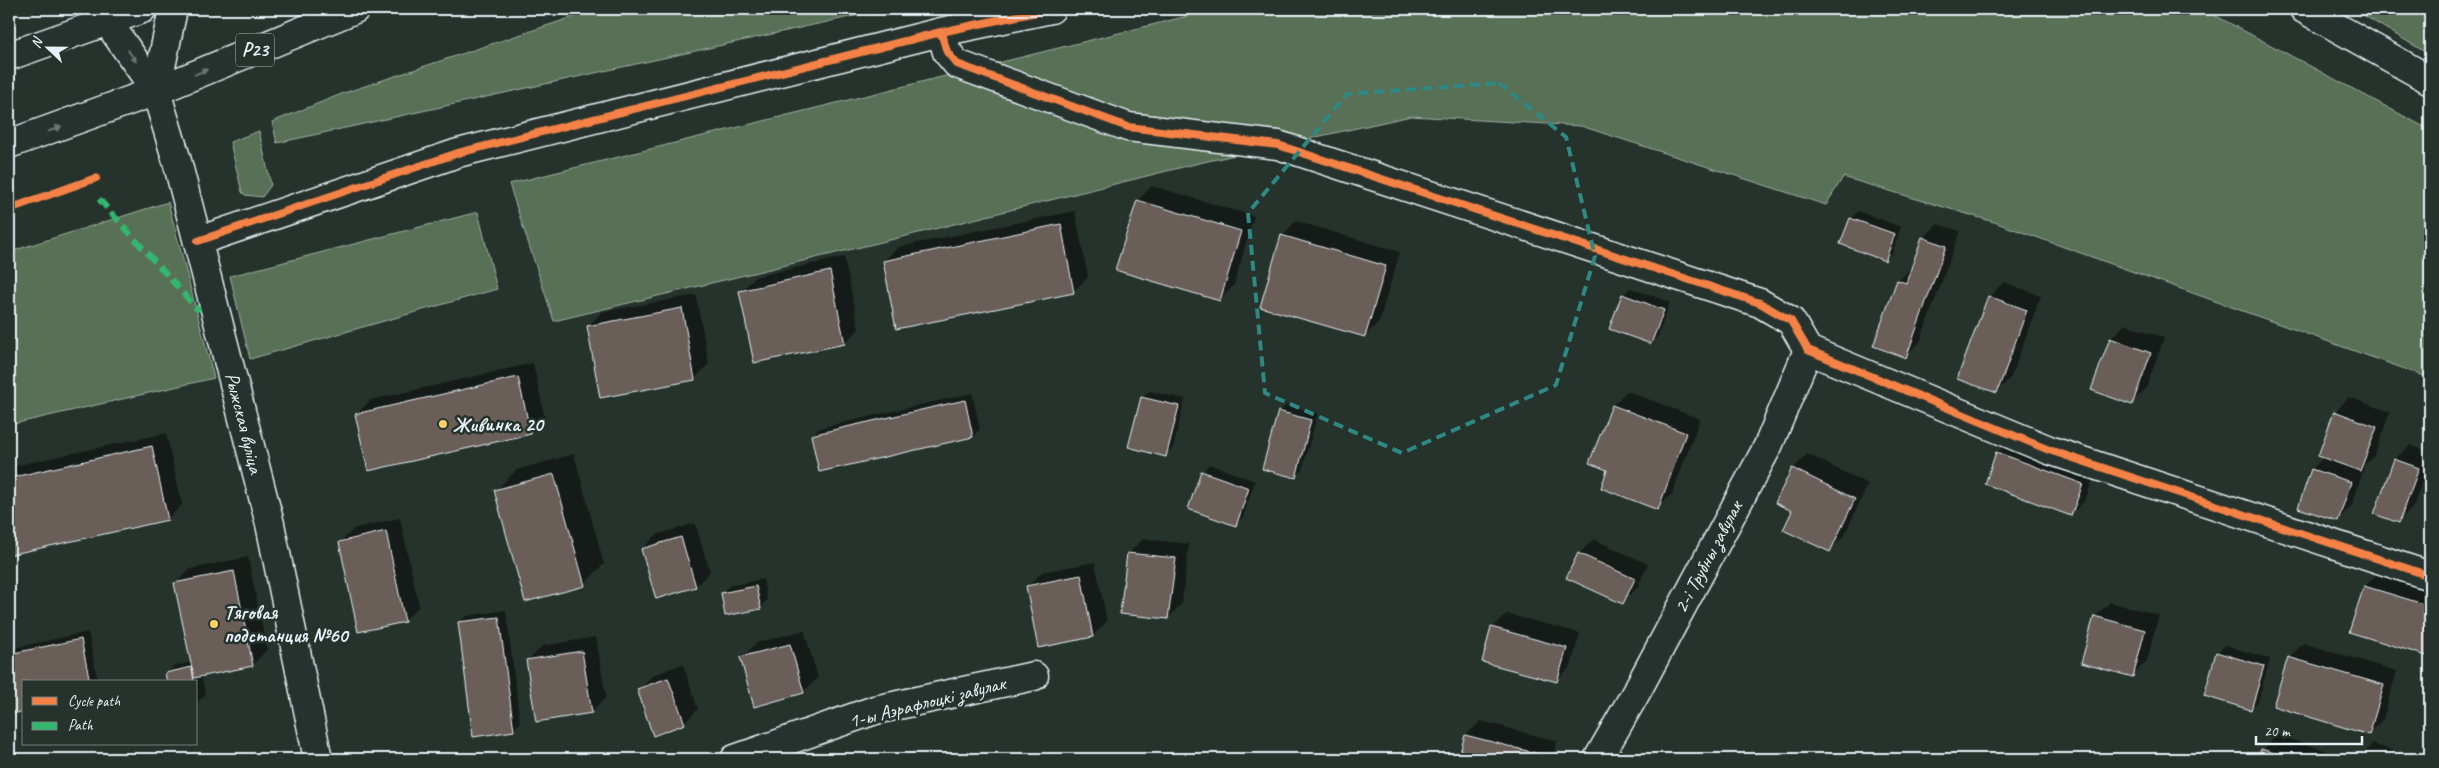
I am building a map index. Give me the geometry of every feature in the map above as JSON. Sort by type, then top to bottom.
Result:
[{"type":"street","points":[[9,56],[103,15],[142,9]]},
{"type":"street","points":[[156,90],[173,9]]},
{"type":"street","name":"Р23","points":[[9,144],[156,90],[355,9]]},
{"type":"street","points":[[198,241],[458,154],[941,32],[1051,9]]},
{"type":"street","points":[[2304,9],[2430,80]]},
{"type":"street","points":[[103,15],[156,90]]},
{"type":"street","points":[[941,32],[947,52],[957,64],[1128,127],[1278,145],[1760,303],[1791,321],[1808,350],[2049,450],[2430,576]]},
{"type":"street","name":"Рыжская вуліца","points":[[156,90],[198,241],[270,524],[318,759]]},
{"type":"street","name":"2-і Трубны завулак","points":[[1598,759],[1638,689],[1768,446],[1808,350]]},
{"type":"street","name":"1-ы Аэрафлоцкі завулак","points":[[735,759],[875,710],[1034,676]]},
{"type":"highlighted area","points":[[1499,83],[1566,137],[1595,256],[1556,385],[1402,453],[1265,393],[1248,213],[1347,94]]},
{"type":"green space","points":[[597,9],[886,9],[277,143],[272,122],[344,93]]},
{"type":"green space","points":[[1216,9],[2203,9],[2430,130],[2430,378],[1994,222],[1843,177],[1826,205],[1581,126],[1411,116],[1199,163],[554,321],[509,184]]},
{"type":"green space","points":[[2353,9],[2430,9],[2430,55]]},
{"type":"green space","points":[[259,131],[271,185],[262,197],[245,195],[242,192],[230,142]]},
{"type":"green space","points":[[168,202],[214,378],[9,425],[9,252]]},
{"type":"green space","points":[[478,212],[497,289],[250,359],[230,276]]},
{"type":"building","points":[[1137,200],[1241,231],[1220,301],[1115,270]]},
{"type":"building","points":[[1850,218],[1895,234],[1885,261],[1840,244]]},
{"type":"building","points":[[1061,224],[1074,293],[896,329],[883,261]]},
{"type":"building","points":[[1281,235],[1386,266],[1365,337],[1260,307]]},
{"type":"building","points":[[1922,237],[1946,246],[1906,358],[1873,346],[1897,280],[1906,283]]},
{"type":"building","points":[[830,271],[845,344],[754,363],[739,291]]},
{"type":"building","points":[[1622,294],[1664,310],[1651,344],[1609,329]]},
{"type":"building","points":[[1988,296],[2027,310],[1997,393],[1957,379]]},
{"type":"building","points":[[682,308],[695,380],[600,398],[587,326]]},
{"type":"building","points":[[2110,338],[2151,353],[2132,405],[2091,390]]},
{"type":"building","name":"Живинка 20","points":[[518,377],[531,434],[368,471],[355,414]]},
{"type":"building","points":[[1141,397],[1179,406],[1166,457],[1128,447]]},
{"type":"building","points":[[965,400],[973,437],[819,472],[811,435]]},
{"type":"building","points":[[1612,405],[1686,433],[1658,510],[1601,488],[1607,470],[1589,463]]},
{"type":"building","points":[[1278,411],[1311,420],[1296,478],[1262,469]]},
{"type":"building","points":[[2334,411],[2377,427],[2360,471],[2318,456]]},
{"type":"building","points":[[152,446],[168,520],[9,555],[9,478]]},
{"type":"building","points":[[1996,452],[2083,484],[2071,516],[1985,484]]},
{"type":"building","points":[[2394,459],[2419,468],[2399,523],[2374,514]]},
{"type":"building","points":[[2430,466],[2430,484],[2425,482]]},
{"type":"building","points":[[1792,468],[1855,499],[1830,552],[1783,530],[1792,511],[1775,503]]},
{"type":"building","points":[[2311,469],[2351,482],[2338,521],[2298,508]]},
{"type":"building","points":[[1201,471],[1249,488],[1236,526],[1188,509]]},
{"type":"building","points":[[554,474],[585,586],[525,602],[494,490]]},
{"type":"building","points":[[386,531],[405,622],[358,632],[339,542]]},
{"type":"building","points":[[681,537],[696,587],[656,599],[641,549]]},
{"type":"building","points":[[1127,553],[1176,558],[1168,619],[1120,614]]},
{"type":"building","points":[[1578,553],[1635,579],[1623,604],[1566,578]]},
{"type":"building","name":"Тяговая подстанция №60","points":[[234,571],[253,666],[194,678],[174,583]]},
{"type":"building","points":[[1081,575],[1093,637],[1038,648],[1026,586]]},
{"type":"building","points":[[756,586],[761,609],[725,616],[721,593]]},
{"type":"building","points":[[2364,586],[2430,606],[2430,657],[2349,632]]},
{"type":"building","points":[[2094,616],[2145,630],[2133,677],[2081,663]]},
{"type":"building","points":[[499,617],[514,731],[473,737],[458,622]]},
{"type":"building","points":[[1491,627],[1567,648],[1557,682],[1482,662]]},
{"type":"building","points":[[81,639],[90,680],[22,680],[22,712],[9,715],[9,654]]},
{"type":"building","points":[[790,644],[804,693],[754,707],[740,657]]},
{"type":"building","points":[[582,651],[592,713],[536,722],[526,660]]},
{"type":"building","points":[[2216,652],[2264,666],[2251,710],[2204,696]]},
{"type":"building","points":[[2288,657],[2384,685],[2369,735],[2273,706]]},
{"type":"building","points":[[192,667],[194,680],[167,680],[165,673]]},
{"type":"building","points":[[668,678],[685,724],[653,736],[637,689]]},
{"type":"building","points":[[1465,735],[1543,755],[1542,759],[1458,759]]},
{"type":"building","points":[[2261,749],[2295,759],[2258,759]]},
{"type":"marked path","points":[[99,199],[199,311]]},
{"type":"cycle path","points":[[198,241],[458,153],[941,32],[1051,9]]},
{"type":"cycle path","points":[[941,32],[947,52],[957,64],[1128,127],[1278,145],[1760,303],[1791,321],[1808,350],[2049,450],[2430,576]]},
{"type":"cycle path","points":[[9,209],[96,178]]},
{"type":"place","name":"Живинка 20","points":[[443,424]]},
{"type":"place","name":"Тяговая подстанция №60","points":[[214,624]]}]
